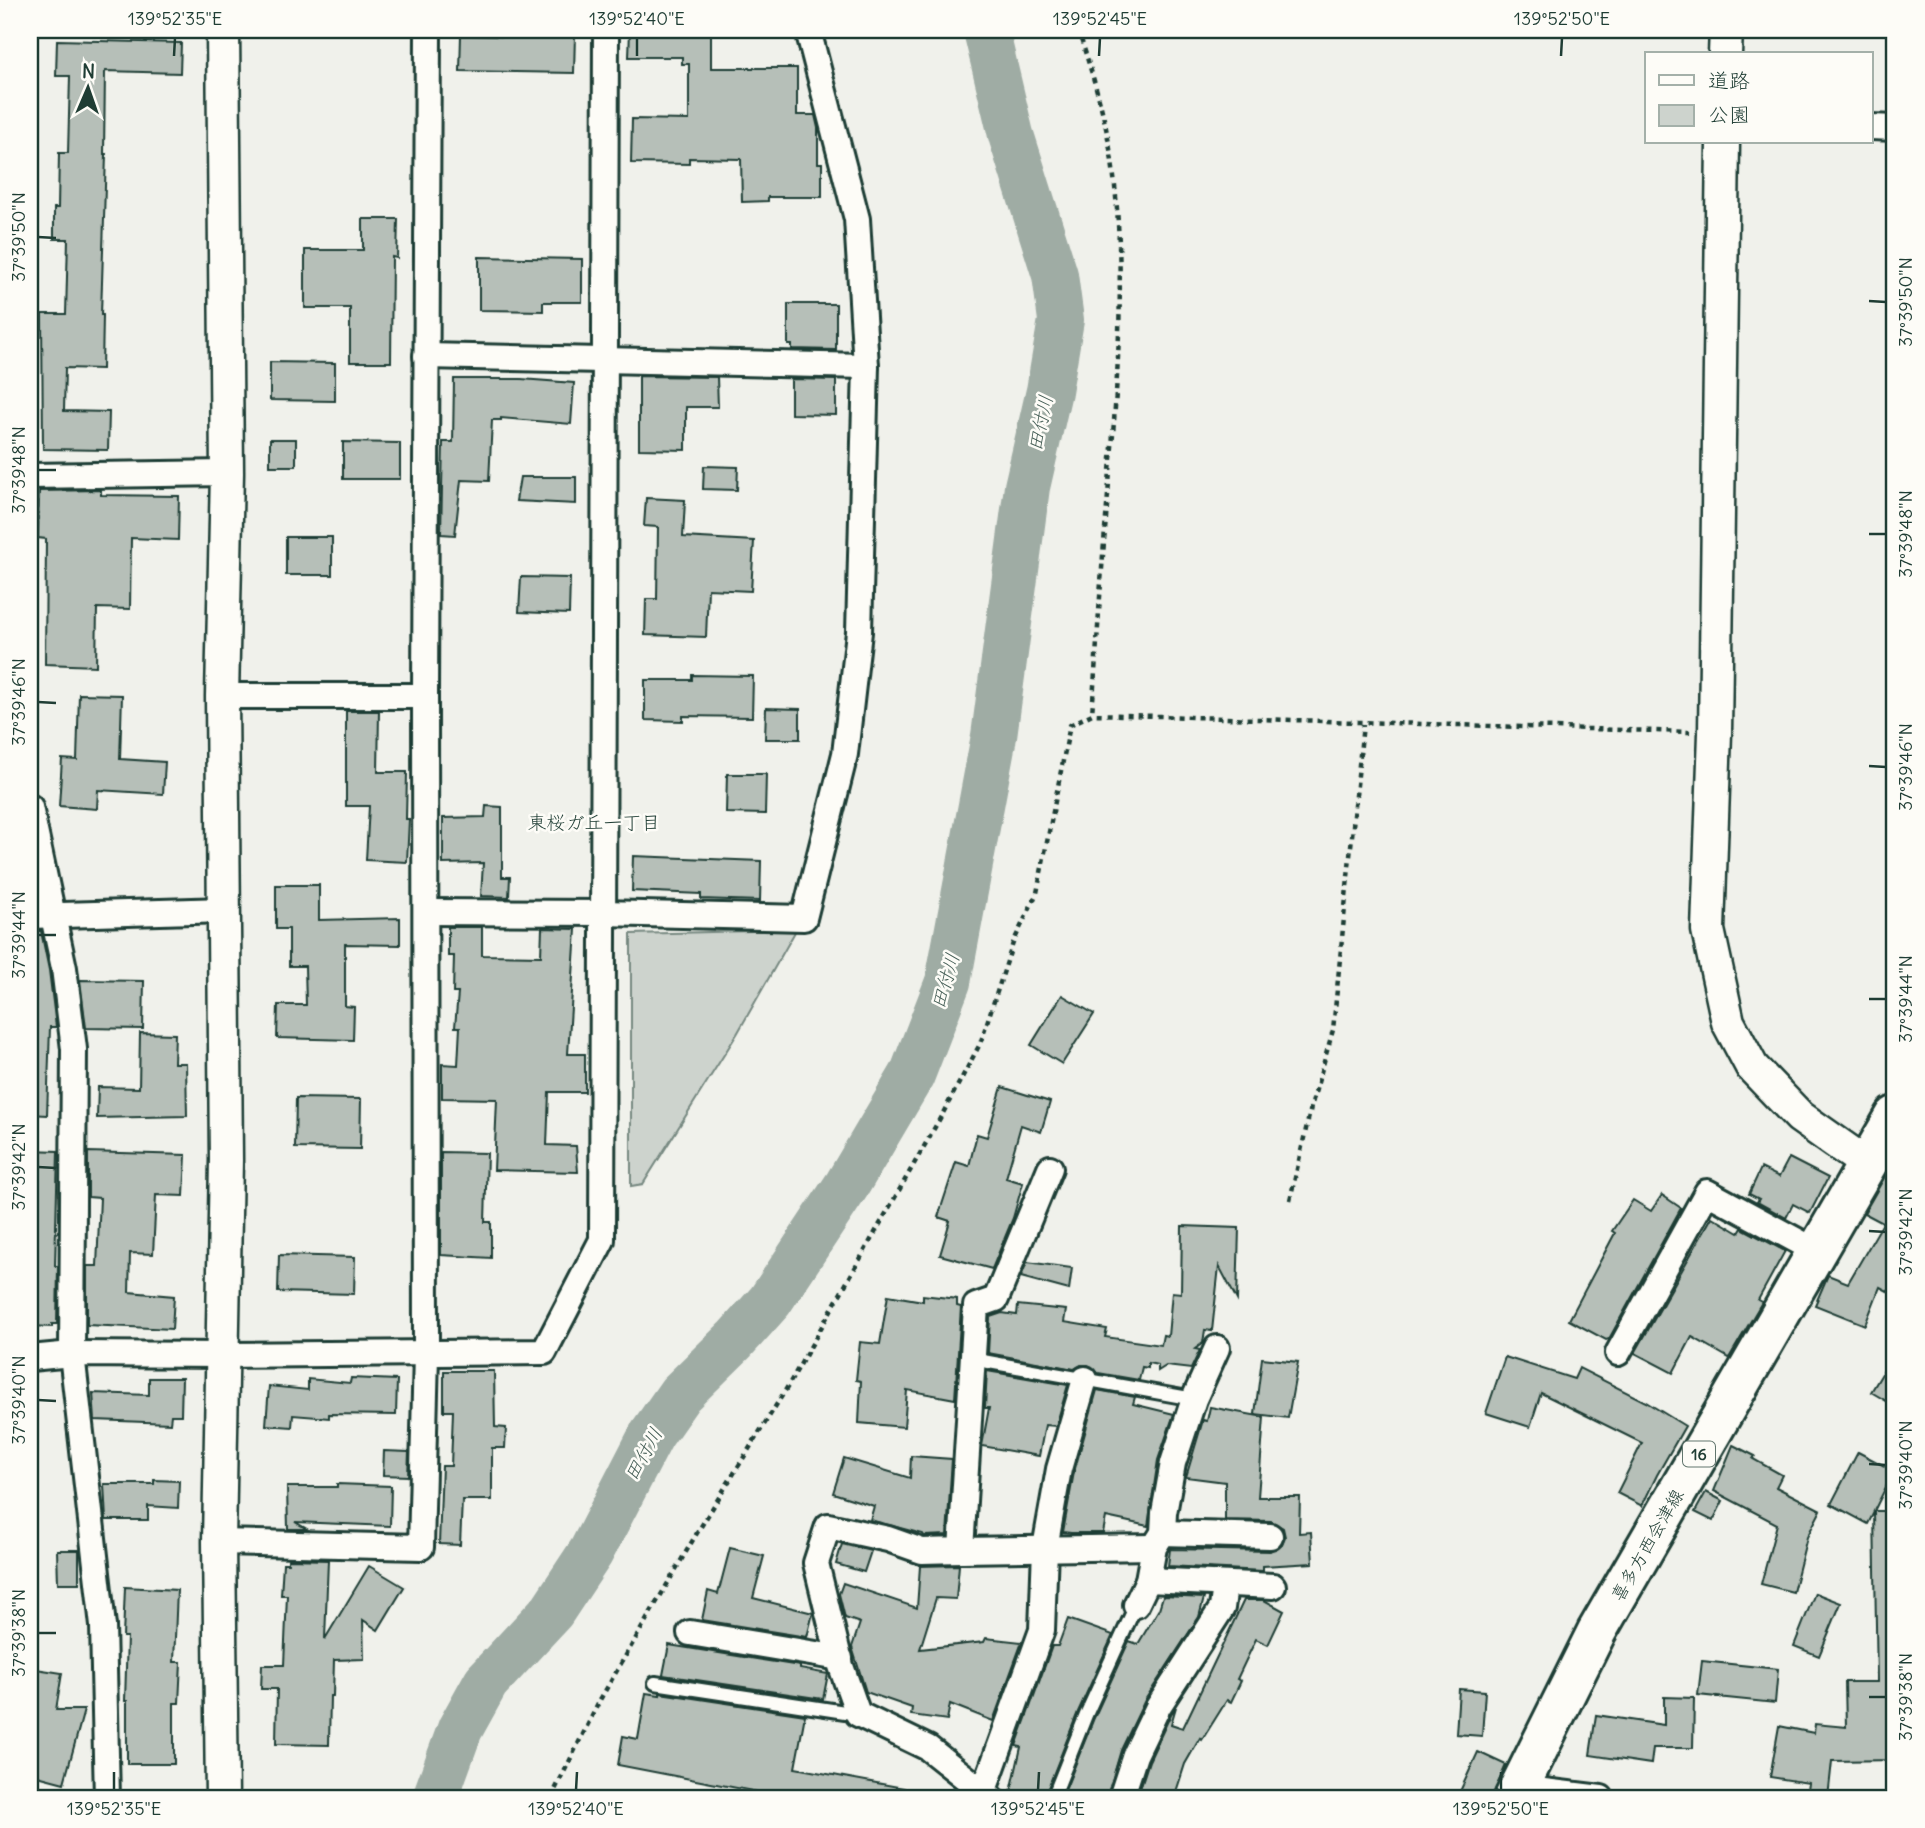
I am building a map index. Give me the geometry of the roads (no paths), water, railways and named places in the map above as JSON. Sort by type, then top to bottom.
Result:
[{"type":"main road","name":"喜多方西会津線","points":[[1517,1793],[1597,1631],[1895,1116]]},
{"type":"street","points":[[222,1798],[219,1542],[226,1160],[222,696],[227,473],[223,30]]},
{"type":"street","points":[[219,1542],[421,1546],[426,1354],[428,30]]},
{"type":"street","points":[[30,1358],[72,1354],[544,1352],[602,1240],[606,30]]},
{"type":"street","points":[[426,912],[804,918],[845,754],[859,632],[866,366],[857,219],[808,30]]},
{"type":"street","points":[[1725,52],[1726,30]]},
{"type":"street","points":[[1872,127],[1895,128]]},
{"type":"street","points":[[1723,144],[1715,733],[1708,930],[1728,1022],[1752,1067],[1800,1117],[1868,1165]]},
{"type":"street","points":[[426,356],[866,366]]},
{"type":"street","points":[[30,476],[227,473]]},
{"type":"street","points":[[222,696],[425,696]]},
{"type":"street","points":[[30,807],[42,916],[64,968],[74,1049],[72,1354],[103,1626],[107,1798]]},
{"type":"street","points":[[42,916],[225,911]]},
{"type":"street","points":[[961,1550],[976,1306],[996,1299],[1050,1168]]},
{"type":"street","points":[[1618,1353],[1707,1192],[1816,1251]]},
{"type":"street","points":[[1136,1605],[1148,1580],[1173,1463],[1194,1399],[1217,1348]]},
{"type":"street","points":[[1085,1379],[1059,1469],[1045,1548],[1042,1630],[987,1796],[928,1748],[858,1714],[840,1658],[816,1563],[828,1527],[888,1539],[922,1551],[1045,1548],[1270,1536]]},
{"type":"street","points":[[1148,1580],[1273,1586]]},
{"type":"street","points":[[1121,1798],[1135,1755],[1158,1707],[1222,1608],[1225,1585]]},
{"type":"street","points":[[690,1633],[840,1658]]},
{"type":"street","points":[[1517,1793],[1601,1798]]},
{"type":"lane","points":[[972,1359],[1194,1399]]},
{"type":"lane","points":[[1053,1798],[1086,1715],[1136,1605]]},
{"type":"lane","points":[[655,1683],[858,1714]]},
{"type":"waterway","name":"田付川","points":[[435,1798],[460,1729],[486,1682],[552,1611],[591,1552],[652,1434],[680,1394],[770,1301],[847,1185],[912,1075],[948,982],[994,736],[1027,487],[1049,391],[1061,320],[1055,275],[1011,135],[986,30]]},
{"type":"district","name":"東桜ガ丘一丁目","points":[[594,822]]}]
